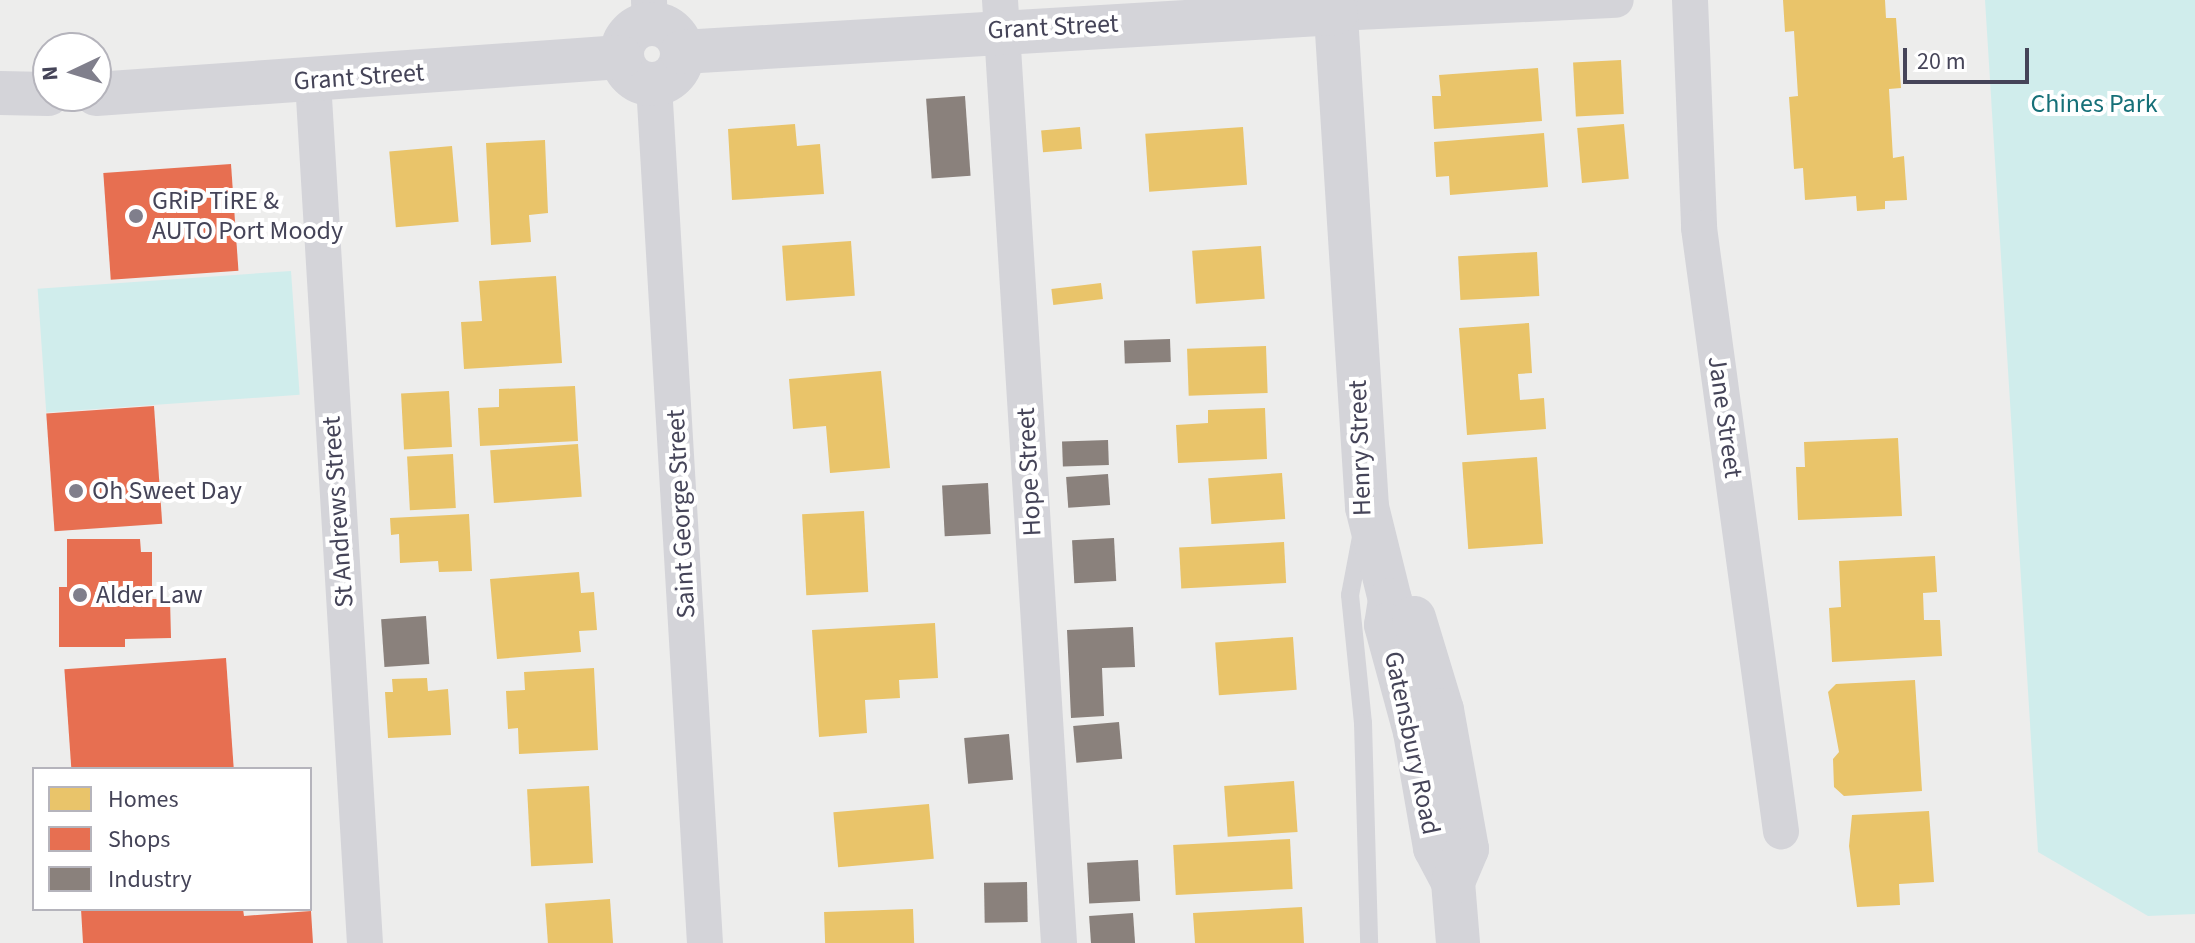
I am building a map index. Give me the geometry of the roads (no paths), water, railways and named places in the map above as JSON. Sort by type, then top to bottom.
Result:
[{"type":"street","name":"Grant Street","points":[[682,52],[1001,15],[1616,0]]},
{"type":"street","name":"Jane Street","points":[[1690,0],[1699,228],[1781,831]]},
{"type":"street","name":"Henry Street","points":[[1336,7],[1367,507]]},
{"type":"street","points":[[650,12],[676,35],[682,52],[678,71],[654,85],[636,81],[621,57],[626,38],[650,12]]},
{"type":"street","name":"Hope Street","points":[[1001,15],[1059,943]]},
{"type":"street","name":"Grant Street","points":[[112,93],[621,57]]},
{"type":"street","name":"St Andrews Street","points":[[313,81],[365,943]]},
{"type":"street","name":"Saint George Street","points":[[654,85],[705,943]]},
{"type":"street","points":[[0,93],[32,94]]},
{"type":"street","name":"Gatensbury Road","points":[[1367,507],[1390,600],[1414,619],[1442,710],[1467,849],[1453,882],[1458,943]]},
{"type":"lane","name":"Henry Street","points":[[1367,507],[1350,595],[1363,723],[1369,943]]},
{"type":"place","name":"GRiP TiRE & AUTO Port Moody","points":[[136,216]]},
{"type":"place","name":"Oh Sweet Day","points":[[76,491]]},
{"type":"place","name":"Alder Law","points":[[80,595]]},
{"type":"park label","name":"Chines Park","points":[[2094,104]]}]
